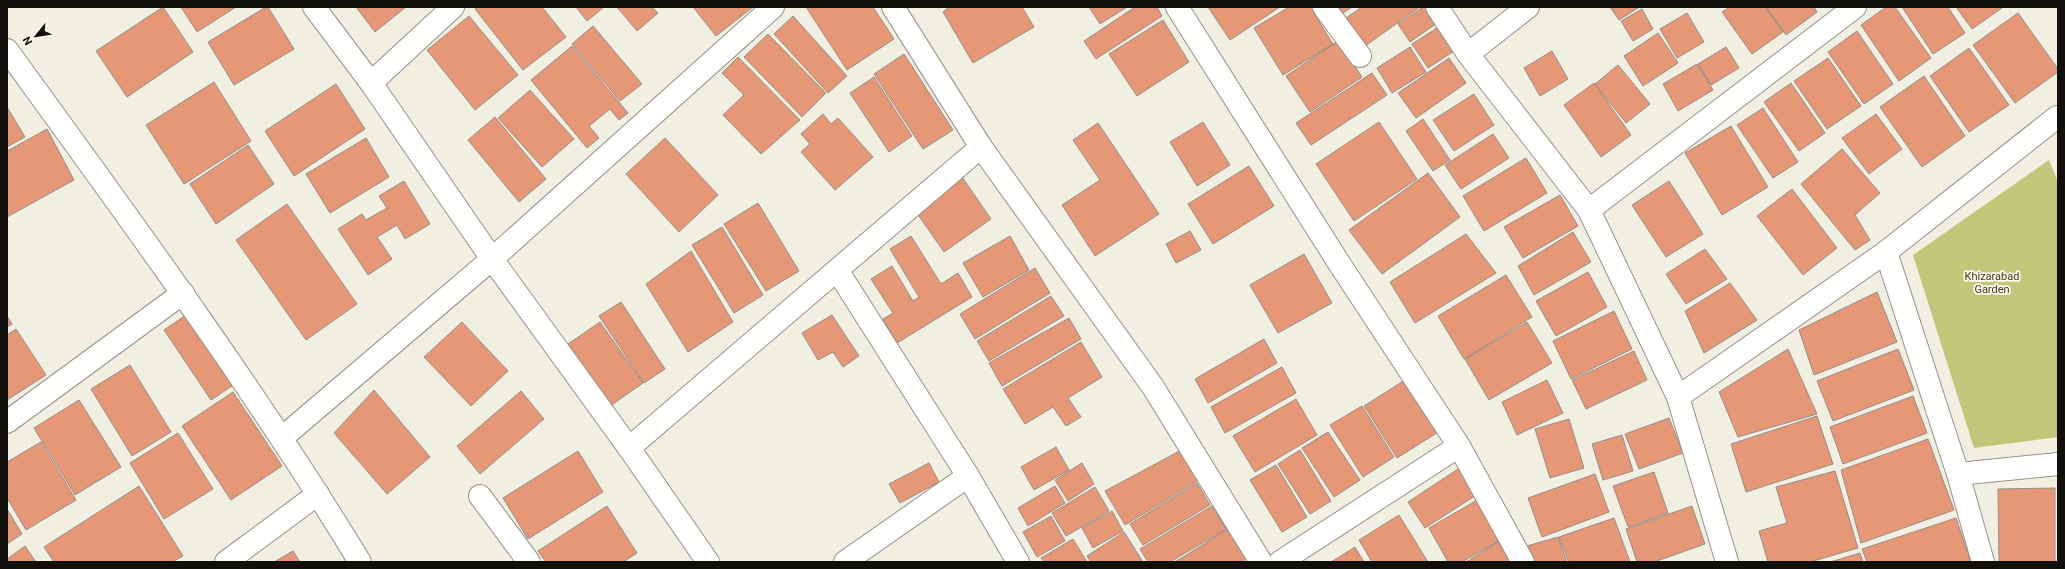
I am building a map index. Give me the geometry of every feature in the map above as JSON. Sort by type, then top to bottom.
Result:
[{"type":"street","points":[[314,7],[371,83],[492,259],[629,448],[708,562]]},
{"type":"street","points":[[371,83],[453,7]]},
{"type":"street","points":[[282,438],[492,259],[773,7]]},
{"type":"street","points":[[893,7],[981,147],[1153,388],[1261,562]]},
{"type":"street","points":[[1177,7],[1337,260],[1459,446],[1523,562]]},
{"type":"street","points":[[1324,7],[1360,56]]},
{"type":"street","points":[[1437,7],[1468,54],[1589,210],[1678,397],[1726,562]]},
{"type":"street","points":[[1468,54],[1528,7]]},
{"type":"street","points":[[1589,210],[1855,7]]},
{"type":"street","points":[[7,50],[183,293],[282,438],[360,562]]},
{"type":"street","points":[[1678,397],[1886,252],[2058,118]]},
{"type":"street","points":[[629,448],[981,147]]},
{"type":"street","points":[[1886,252],[1958,474],[1983,562]]},
{"type":"street","points":[[837,270],[968,476],[1018,562]]},
{"type":"street","points":[[7,422],[183,293]]},
{"type":"street","points":[[1280,562],[1459,446]]},
{"type":"street","points":[[1958,474],[2058,464]]},
{"type":"street","points":[[845,562],[968,476]]},
{"type":"street","points":[[226,562],[318,494]]},
{"type":"street","points":[[480,496],[529,562]]},
{"type":"green space","name":"Khizarabad Garden","points":[[2049,160],[2058,182],[2058,437],[1974,448],[1913,255]]},
{"type":"building","points":[[163,7],[193,52],[127,97],[96,51]]},
{"type":"building","points":[[181,7],[236,7],[197,32]]},
{"type":"building","points":[[268,7],[294,49],[234,85],[208,42]]},
{"type":"building","points":[[356,7],[406,7],[375,32]]},
{"type":"building","points":[[478,7],[542,7],[566,37],[523,70],[475,9]]},
{"type":"building","points":[[576,7],[604,7],[587,21]]},
{"type":"building","points":[[617,7],[652,7],[658,13],[637,31]]},
{"type":"building","points":[[693,7],[753,7],[716,36]]},
{"type":"building","points":[[806,7],[873,7],[894,39],[847,70]]},
{"type":"building","points":[[949,7],[1022,7],[1034,27],[973,63],[943,12]]},
{"type":"building","points":[[1089,7],[1127,7],[1100,24]]},
{"type":"building","points":[[1135,7],[1157,7],[1162,16],[1096,59],[1084,41]]},
{"type":"building","points":[[1208,7],[1280,7],[1230,40]]},
{"type":"building","points":[[1289,7],[1310,7],[1333,44],[1283,75],[1254,28]]},
{"type":"building","points":[[1339,7],[1352,7],[1343,13]]},
{"type":"building","points":[[1362,7],[1420,7],[1365,46],[1346,18]]},
{"type":"building","points":[[1423,7],[1430,7],[1440,21],[1410,42],[1398,24]]},
{"type":"building","points":[[1610,7],[1637,7],[1638,8],[1619,20]]},
{"type":"building","points":[[1730,7],[1765,7],[1783,32],[1752,54],[1722,12]]},
{"type":"building","points":[[1766,7],[1814,7],[1817,12],[1786,35]]},
{"type":"building","points":[[1886,7],[1895,7],[1931,58],[1899,81],[1861,25]]},
{"type":"building","points":[[1902,7],[1948,7],[1965,33],[1933,54]]},
{"type":"building","points":[[1956,7],[2001,7],[2002,8],[1972,29]]},
{"type":"building","points":[[1642,9],[1653,29],[1633,41],[1621,21]]},
{"type":"building","points":[[1687,13],[1704,42],[1677,58],[1660,29]]},
{"type":"building","points":[[2018,13],[2058,69],[2058,72],[2015,103],[1973,45]]},
{"type":"building","points":[[469,16],[518,75],[475,110],[427,50]]},
{"type":"building","points":[[793,16],[847,76],[828,93],[774,34]]},
{"type":"building","points":[[1163,20],[1189,62],[1137,96],[1109,54]]},
{"type":"building","points":[[1443,24],[1459,48],[1428,68],[1412,44]]},
{"type":"building","points":[[593,26],[642,84],[620,101],[572,44]]},
{"type":"building","points":[[1857,31],[1893,84],[1864,104],[1828,52]]},
{"type":"building","points":[[1658,33],[1678,63],[1643,86],[1624,56]]},
{"type":"building","points":[[768,34],[826,93],[802,117],[744,57]]},
{"type":"building","points":[[1338,41],[1362,77],[1310,112],[1286,76]]},
{"type":"building","points":[[572,46],[628,113],[619,120],[610,109],[589,126],[599,138],[587,148],[531,80]]},
{"type":"building","points":[[1410,47],[1426,72],[1392,93],[1377,68]]},
{"type":"building","points":[[1726,47],[1739,68],[1711,85],[1698,64]]},
{"type":"building","points":[[1969,48],[2009,105],[1969,132],[1930,76]]},
{"type":"building","points":[[1552,51],[1568,79],[1540,96],[1524,68]]},
{"type":"building","points":[[904,54],[953,130],[923,149],[874,74]]},
{"type":"building","points":[[738,57],[800,120],[761,154],[723,115],[744,95],[722,73]]},
{"type":"building","points":[[1449,58],[1466,83],[1416,118],[1398,93]]},
{"type":"building","points":[[1828,58],[1861,106],[1827,129],[1794,81]]},
{"type":"building","points":[[1697,64],[1713,90],[1678,111],[1663,84]]},
{"type":"building","points":[[1618,65],[1650,104],[1626,123],[1595,84]]},
{"type":"building","points":[[1372,73],[1387,95],[1311,145],[1296,123]]},
{"type":"building","points":[[1924,76],[1965,136],[1922,167],[1880,107]]},
{"type":"building","points":[[874,77],[912,136],[889,152],[850,93]]},
{"type":"building","points":[[214,82],[251,141],[184,184],[146,125]]},
{"type":"building","points":[[1594,83],[1631,135],[1601,157],[1564,105]]},
{"type":"building","points":[[1791,83],[1825,133],[1799,151],[1764,102]]},
{"type":"building","points":[[336,84],[365,129],[294,176],[265,131]]},
{"type":"building","points":[[530,90],[574,139],[542,167],[498,118]]},
{"type":"building","points":[[1474,94],[1494,125],[1454,151],[1433,120]]},
{"type":"building","points":[[7,107],[25,137],[7,147]]},
{"type":"building","points":[[1763,108],[1798,162],[1773,178],[1737,125]]},
{"type":"building","points":[[823,114],[831,124],[838,118],[873,157],[835,190],[801,152],[810,144],[801,134]]},
{"type":"building","points":[[1876,114],[1902,149],[1869,174],[1842,138]]},
{"type":"building","points":[[495,117],[546,179],[519,202],[468,140]]},
{"type":"building","points":[[1423,119],[1450,160],[1433,171],[1406,131]]},
{"type":"building","points":[[1203,122],[1230,165],[1197,186],[1170,142]]},
{"type":"building","points":[[1379,122],[1417,179],[1354,221],[1316,164]]},
{"type":"building","points":[[1098,123],[1159,214],[1095,256],[1062,205],[1100,180],[1073,140]]},
{"type":"building","points":[[1731,126],[1768,187],[1722,215],[1685,153]]},
{"type":"building","points":[[47,129],[74,180],[7,217],[7,151]]},
{"type":"building","points":[[1493,134],[1509,158],[1461,189],[1445,165]]},
{"type":"building","points":[[366,138],[389,177],[330,213],[306,174]]},
{"type":"building","points":[[665,138],[718,195],[679,232],[626,174]]},
{"type":"building","points":[[248,145],[274,184],[216,224],[190,184]]},
{"type":"building","points":[[1842,149],[1880,193],[1855,215],[1870,240],[1855,250],[1801,184]]},
{"type":"building","points":[[1526,158],[1547,193],[1484,231],[1463,196]]},
{"type":"building","points":[[1249,166],[1274,206],[1213,244],[1188,204]]},
{"type":"building","points":[[1428,173],[1460,217],[1382,274],[1349,230]]},
{"type":"building","points":[[960,174],[991,219],[944,252],[912,206]]},
{"type":"building","points":[[404,181],[430,224],[405,239],[397,225],[377,237],[392,259],[368,275],[338,229],[362,214],[366,220],[387,208],[379,196]]},
{"type":"building","points":[[1669,181],[1703,234],[1666,257],[1632,205]]},
{"type":"building","points":[[1792,189],[1837,248],[1803,275],[1757,216]]},
{"type":"building","points":[[1560,195],[1578,226],[1523,258],[1504,227]]},
{"type":"building","points":[[758,203],[799,271],[766,291],[724,224]]},
{"type":"building","points":[[287,204],[357,304],[306,340],[236,240]]},
{"type":"building","points":[[722,227],[763,295],[734,313],[692,245]]},
{"type":"building","points":[[1190,231],[1201,250],[1176,263],[1166,244]]},
{"type":"building","points":[[1573,232],[1591,262],[1534,295],[1518,266]]},
{"type":"building","points":[[1466,234],[1496,273],[1415,323],[1390,282]]},
{"type":"building","points":[[911,236],[941,284],[958,273],[972,297],[897,343],[883,319],[893,313],[871,279],[892,266],[913,301],[919,297],[890,249]]},
{"type":"building","points":[[1010,236],[1029,270],[983,297],[963,263]]},
{"type":"building","points":[[1705,249],[1727,279],[1686,304],[1666,274]]},
{"type":"building","points":[[691,251],[733,322],[688,352],[646,284]]},
{"type":"building","points":[[1304,254],[1332,303],[1278,333],[1250,285]]},
{"type":"building","points":[[1035,268],[1050,293],[975,339],[960,314]]},
{"type":"building","points":[[1588,272],[1607,307],[1556,336],[1536,301]]},
{"type":"building","points":[[1506,275],[1532,317],[1464,359],[1438,316]]},
{"type":"building","points":[[1730,283],[1757,320],[1704,353],[1685,311]]},
{"type":"building","points":[[1877,292],[1897,342],[1814,375],[1799,330]]},
{"type":"building","points":[[1051,296],[1064,316],[989,361],[977,341]]},
{"type":"building","points":[[621,302],[665,369],[644,383],[599,316]]},
{"type":"building","points":[[1614,311],[1632,349],[1571,379],[1553,341]]},
{"type":"building","points":[[186,315],[232,386],[211,400],[164,330]]},
{"type":"building","points":[[832,315],[859,356],[843,367],[833,352],[818,360],[802,333]]},
{"type":"building","points":[[7,316],[12,324],[7,327]]},
{"type":"building","points":[[1069,318],[1081,339],[1002,386],[989,363]]},
{"type":"building","points":[[462,322],[508,371],[471,406],[424,357]]},
{"type":"building","points":[[600,322],[643,383],[610,406],[568,344]]},
{"type":"building","points":[[1527,322],[1552,363],[1489,400],[1465,359]]},
{"type":"building","points":[[16,329],[46,375],[7,400],[7,335]]},
{"type":"building","points":[[1264,339],[1277,363],[1208,403],[1195,379]]},
{"type":"building","points":[[1081,342],[1102,377],[1068,398],[1081,417],[1066,426],[1053,407],[1025,424],[1003,389]]},
{"type":"building","points":[[1788,349],[1817,414],[1738,437],[1719,392]]},
{"type":"building","points":[[1898,349],[1914,390],[1833,421],[1817,381]]},
{"type":"building","points":[[1634,351],[1647,380],[1586,409],[1572,380]]},
{"type":"building","points":[[130,365],[171,432],[132,456],[91,389]]},
{"type":"building","points":[[1282,367],[1296,393],[1225,433],[1211,407]]},
{"type":"building","points":[[1408,378],[1440,431],[1397,458],[1364,406]]},
{"type":"building","points":[[1547,380],[1563,413],[1517,435],[1502,402]]},
{"type":"building","points":[[374,390],[430,457],[387,494],[334,433]]},
{"type":"building","points":[[521,391],[544,419],[480,474],[457,446]]},
{"type":"building","points":[[233,392],[282,466],[231,500],[182,426]]},
{"type":"building","points":[[1913,396],[1927,433],[1843,464],[1830,427]]},
{"type":"building","points":[[1296,399],[1317,435],[1255,472],[1233,436]]},
{"type":"building","points":[[79,400],[121,467],[75,495],[34,428]]},
{"type":"building","points":[[1362,406],[1394,457],[1363,477],[1330,425]]},
{"type":"building","points":[[1817,416],[1833,464],[1746,492],[1731,444]]},
{"type":"building","points":[[1669,418],[1683,453],[1639,469],[1625,434]]},
{"type":"building","points":[[1569,419],[1584,468],[1550,478],[1535,429]]},
{"type":"building","points":[[1328,432],[1360,480],[1334,497],[1302,448]]},
{"type":"building","points":[[178,433],[213,489],[164,519],[130,463]]},
{"type":"building","points":[[1622,435],[1633,471],[1603,480],[1592,444]]},
{"type":"building","points":[[1928,439],[1954,510],[1861,543],[1841,470]]},
{"type":"building","points":[[41,442],[76,500],[26,530],[7,498],[7,462]]},
{"type":"building","points":[[1056,447],[1069,470],[1034,490],[1021,467]]},
{"type":"building","points":[[1185,448],[1201,479],[1125,525],[1105,491]]},
{"type":"building","points":[[1300,450],[1331,501],[1310,514],[1278,464]]},
{"type":"building","points":[[578,451],[603,492],[528,539],[503,498]]},
{"type":"building","points":[[929,463],[939,482],[900,503],[889,484]]},
{"type":"building","points":[[1082,463],[1094,484],[1068,501],[1055,480]]},
{"type":"building","points":[[1276,465],[1307,517],[1282,532],[1250,480]]},
{"type":"building","points":[[1458,469],[1475,496],[1425,528],[1408,502]]},
{"type":"building","points":[[1835,471],[1858,548],[1810,562],[1768,562],[1759,531],[1787,523],[1776,487]]},
{"type":"building","points":[[1654,472],[1668,513],[1628,527],[1613,486]]},
{"type":"building","points":[[1595,474],[1609,512],[1542,537],[1528,498]]},
{"type":"building","points":[[1197,483],[1210,505],[1143,545],[1130,524]]},
{"type":"building","points":[[139,486],[183,556],[172,562],[54,562],[44,547]]},
{"type":"building","points":[[1055,486],[1065,503],[1028,526],[1018,508]]},
{"type":"building","points":[[1095,487],[1109,511],[1066,536],[1052,513]]},
{"type":"building","points":[[2055,488],[2055,562],[1999,562],[1998,489]]},
{"type":"building","points":[[1477,500],[1500,540],[1462,562],[1448,562],[1429,528]]},
{"type":"building","points":[[607,506],[637,553],[623,562],[546,562],[538,551]]},
{"type":"building","points":[[1212,506],[1226,529],[1170,562],[1148,562],[1140,549]]},
{"type":"building","points":[[1692,506],[1705,544],[1654,562],[1637,562],[1626,529]]},
{"type":"building","points":[[7,509],[22,534],[7,544]]},
{"type":"building","points":[[1112,511],[1123,531],[1093,548],[1082,528]]},
{"type":"building","points":[[1399,515],[1428,562],[1372,562],[1359,540]]},
{"type":"building","points":[[1051,516],[1065,541],[1037,557],[1023,532]]},
{"type":"building","points":[[1614,518],[1630,562],[1569,562],[1559,537]]},
{"type":"building","points":[[1956,518],[1971,562],[1867,562],[1862,549]]},
{"type":"building","points":[[1237,523],[1255,553],[1241,562],[1175,562]]},
{"type":"building","points":[[1124,532],[1143,562],[1091,562],[1087,556]]},
{"type":"building","points":[[1558,537],[1567,562],[1533,562],[1527,546]]},
{"type":"building","points":[[1073,539],[1087,562],[1044,562],[1041,558]]},
{"type":"building","points":[[1498,542],[1510,562],[1466,562]]},
{"type":"building","points":[[25,546],[36,562],[7,562],[7,559]]},
{"type":"building","points":[[1355,547],[1364,562],[1331,562]]},
{"type":"building","points":[[293,551],[300,562],[274,562]]},
{"type":"building","points":[[1860,553],[1863,562],[1830,562]]}]
